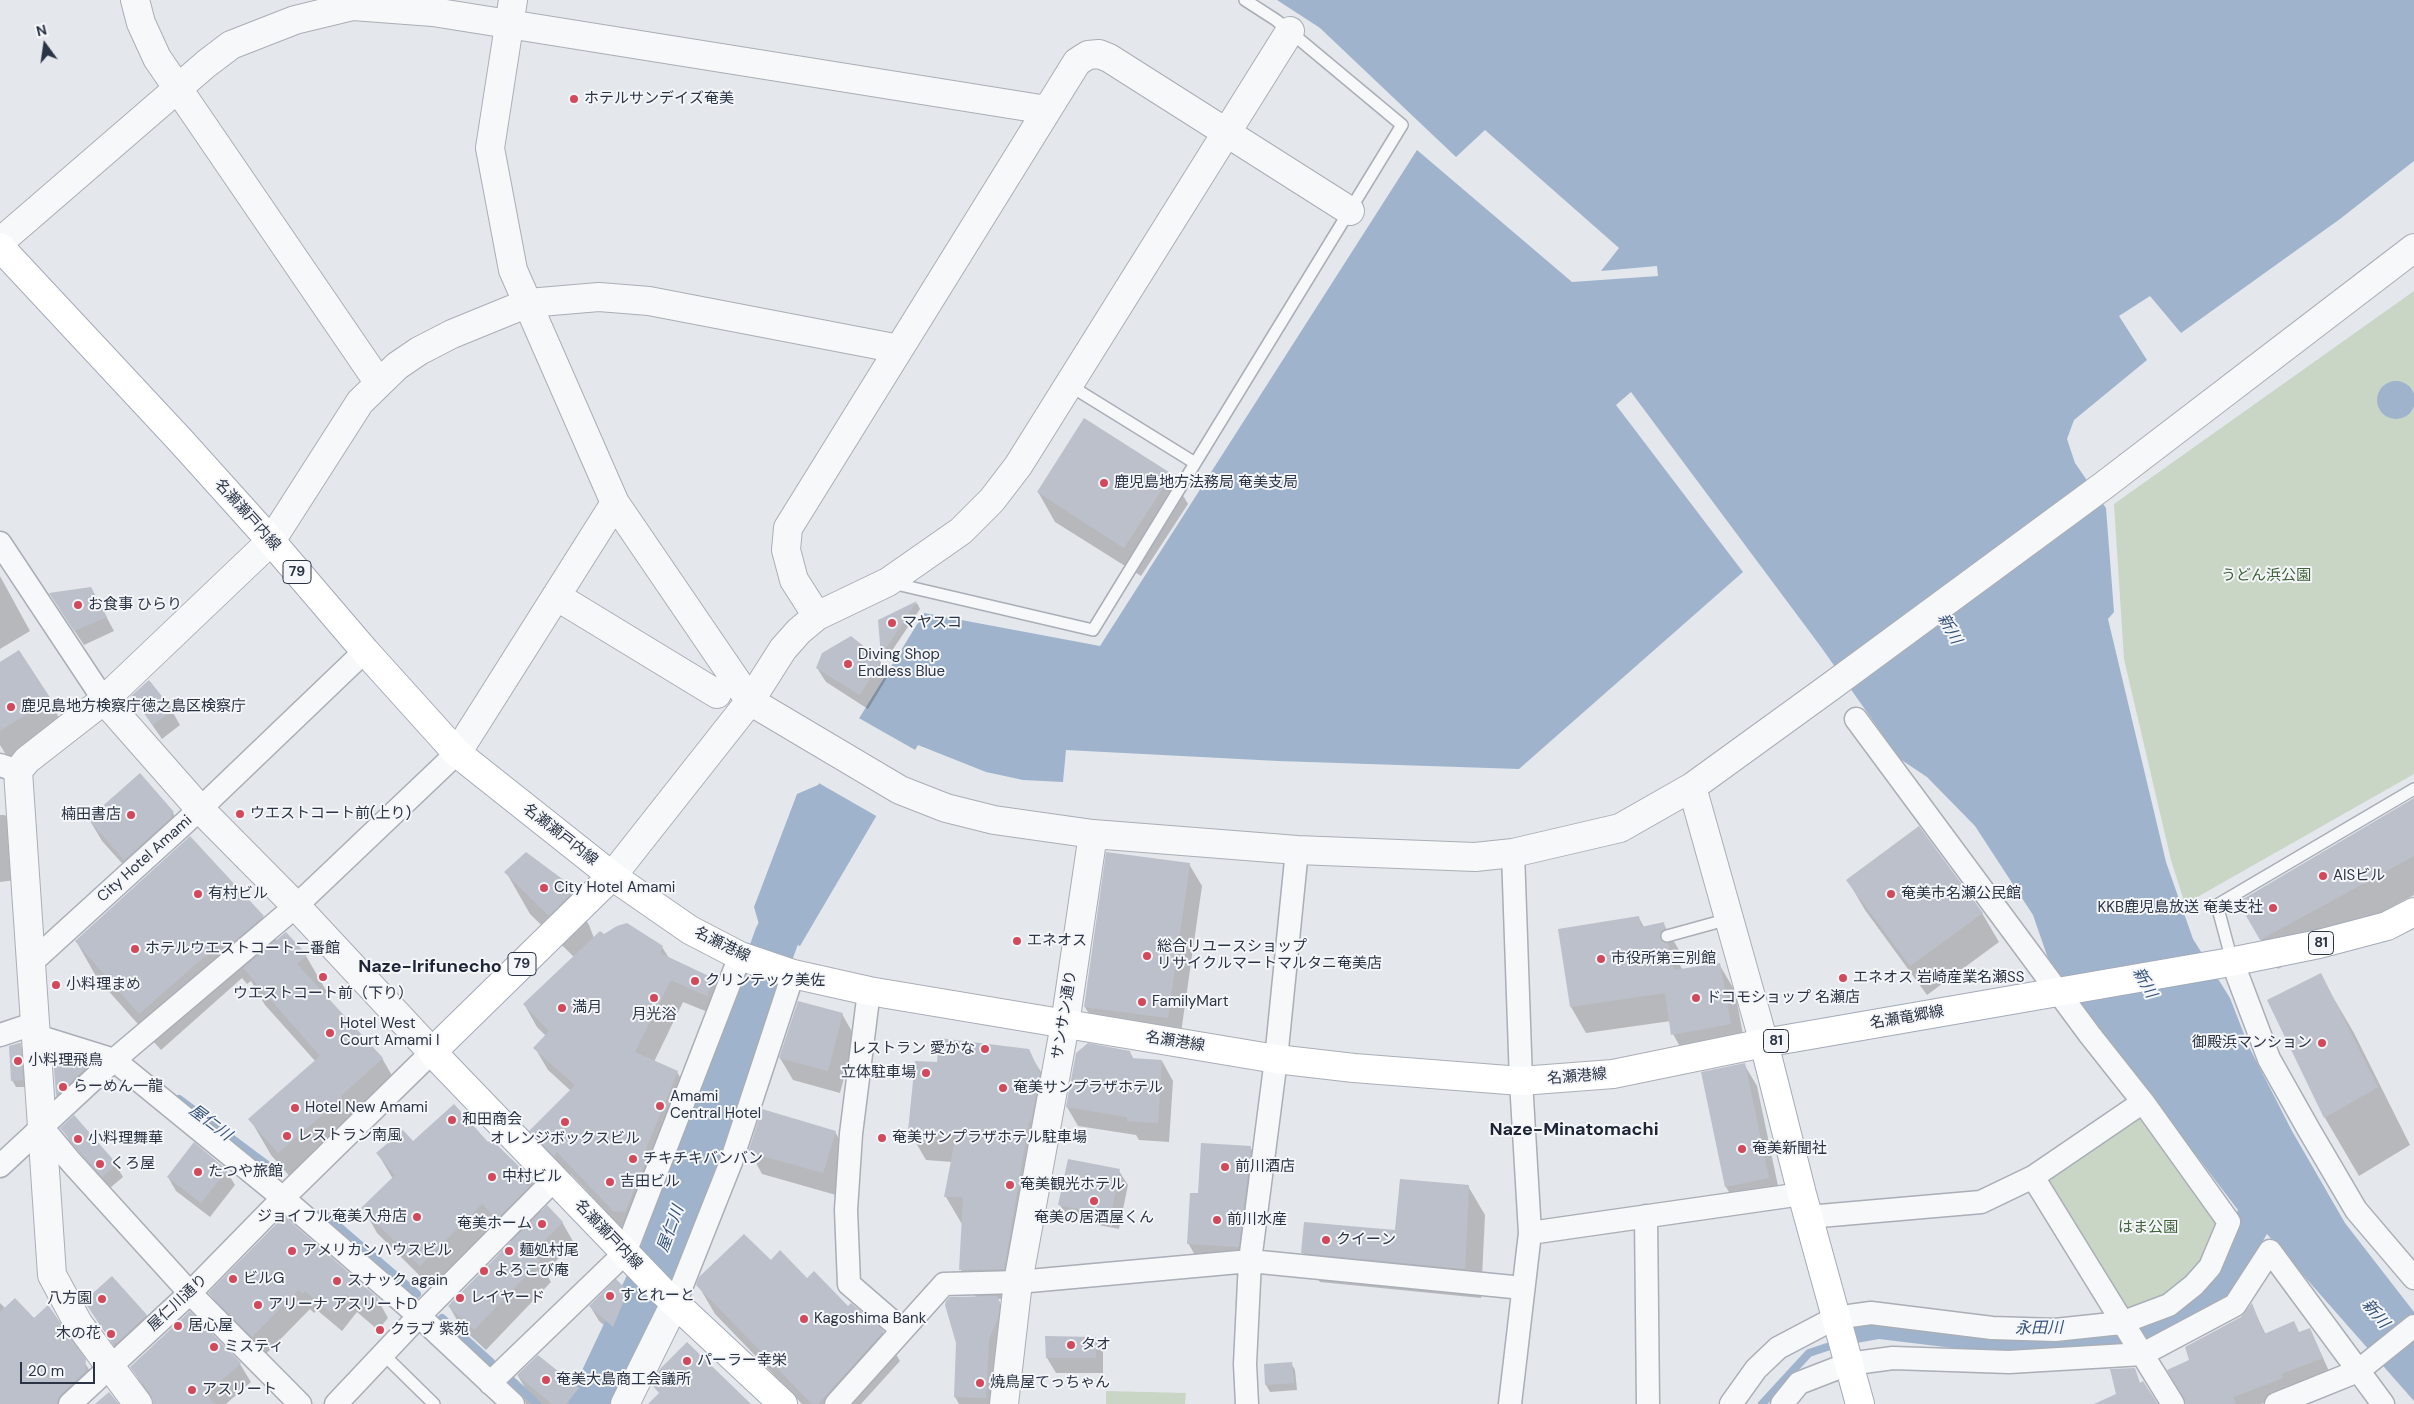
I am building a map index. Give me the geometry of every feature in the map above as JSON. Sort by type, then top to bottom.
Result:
[{"type":"main road","name":"名瀬瀬戸内線","points":[[0,247],[181,441],[457,753],[612,876],[432,1052],[628,1257],[780,1403]]},
{"type":"main road","name":"名瀬港線","points":[[612,876],[690,930],[744,957],[790,973],[869,991],[1276,1059],[1354,1068],[1521,1081],[1613,1074],[1764,1043]]},
{"type":"main road","name":"名瀬竜郷線","points":[[1764,1043],[2229,962],[2319,944],[2387,926],[2414,912]]},
{"type":"main road","name":"81","points":[[1764,1043],[1805,1206],[1860,1404]]},
{"type":"street","points":[[135,0],[141,23],[157,58],[379,383]]},
{"type":"street","points":[[0,242],[178,88],[231,45],[295,20],[352,3],[433,12],[511,12],[1047,110]]},
{"type":"street","points":[[511,12],[490,148],[513,270],[615,503],[750,700],[900,790],[946,808],[994,820],[1093,834],[1297,850],[1476,858],[1513,853],[1620,828],[1692,787],[1837,682],[2103,486],[2414,248]]},
{"type":"street","points":[[612,876],[750,700],[783,650],[799,630],[817,616],[888,582],[961,531],[992,500],[1018,466],[1225,131],[1290,31]]},
{"type":"street","points":[[817,616],[794,580],[786,550],[788,528],[1077,62],[1088,55],[1099,54],[1110,58],[1350,210]]},
{"type":"street","points":[[138,1404],[78,1323],[52,1275],[32,962],[9,768],[27,760],[104,700],[271,542],[360,402],[397,366],[419,351],[452,334],[528,303],[599,297],[649,301],[899,349]]},
{"type":"street","points":[[3,1156],[42,1126],[114,1060],[296,906],[457,753],[615,503]]},
{"type":"street","points":[[0,543],[104,700],[200,809],[296,906],[432,1052]]},
{"type":"street","points":[[556,596],[717,694]]},
{"type":"street","name":"City Hotel Amami","points":[[32,962],[200,809],[365,651]]},
{"type":"street","points":[[1731,1404],[1756,1369],[1778,1348],[1836,1318],[1870,1313],[1992,1328],[2046,1330],[2121,1324],[2169,1305],[2194,1285],[2210,1267],[2229,1222],[2143,1102],[2090,1035],[2064,990],[1856,719]]},
{"type":"street","points":[[1692,787],[1764,1043]]},
{"type":"street","name":"サンサン通り","points":[[1004,1404],[1018,1282],[1065,1024],[1093,834]]},
{"type":"street","points":[[1247,1404],[1245,1364],[1250,1261],[1276,1059],[1297,850]]},
{"type":"street","points":[[1510,1404],[1530,1233],[1521,1081],[1513,853]]},
{"type":"street","points":[[490,1383],[628,1257],[744,957]]},
{"type":"street","points":[[2229,962],[2269,1059],[2309,1130],[2356,1210],[2414,1278]]},
{"type":"street","points":[[625,1404],[669,1298],[731,1162],[790,973]]},
{"type":"street","points":[[869,991],[851,1134],[846,1201],[849,1284],[901,1329]]},
{"type":"street","points":[[0,1035],[36,1030],[114,1060],[283,1198],[419,1316],[513,1404]]},
{"type":"street","name":"屋仁川通り","points":[[70,1404],[190,1293],[283,1198],[432,1052]]},
{"type":"street","points":[[1530,1233],[1646,1216],[1805,1206],[1981,1202],[2032,1177],[2143,1102]]},
{"type":"street","points":[[42,1126],[190,1293],[300,1404]]},
{"type":"street","points":[[2032,1177],[2121,1324],[2143,1354],[2173,1404]]},
{"type":"street","points":[[344,1401],[383,1354],[419,1316],[554,1180]]},
{"type":"street","points":[[1646,1216],[1648,1404]]},
{"type":"street","points":[[1782,1404],[1799,1383],[1848,1364],[1893,1358],[2009,1362],[2143,1354],[2235,1305],[2270,1251],[2382,1404]]},
{"type":"street","points":[[836,1404],[901,1329],[944,1284],[1018,1282],[1250,1261],[1523,1288]]},
{"type":"street","points":[[2276,1404],[2358,1371],[2414,1326]]},
{"type":"lane","points":[[888,582],[1093,630],[1402,125],[1290,31],[1245,0]]},
{"type":"lane","points":[[1068,385],[1195,463]]},
{"type":"lane","points":[[2229,962],[2217,905],[2414,789]]},
{"type":"lane","points":[[1667,936],[1729,919]]},
{"type":"lane","points":[[383,1354],[434,1404]]},
{"type":"green space","name":"うどん浜公園","points":[[2414,291],[2414,774],[2185,904],[2171,860],[2124,659],[2114,504]]},
{"type":"green space","name":"はま公園","points":[[2139,1116],[2219,1220],[2206,1259],[2168,1299],[2136,1314],[2122,1305],[2047,1181]]},
{"type":"green space","points":[[1106,1391],[1186,1393],[1185,1404],[1106,1404]]},
{"type":"water","name":"新川","points":[[1277,0],[2414,0],[2414,161],[2340,219],[2181,333],[2150,296],[2119,316],[2147,360],[2074,420],[2067,439],[2075,463],[2106,508],[2114,612],[2108,619],[2166,862],[2193,939],[2230,998],[2249,1047],[2292,1131],[2345,1223],[2414,1312],[2414,1401],[2267,1234],[2235,1289],[2219,1306],[2128,1350],[1994,1353],[1879,1339],[1851,1344],[1845,1322],[2113,1329],[2213,1265],[2238,1210],[2050,964],[2033,915],[1975,826],[1927,777],[1900,759],[1821,647],[1631,392],[1616,405],[1743,572],[1519,769],[1278,761],[1066,750],[1063,782],[1023,780],[986,772],[918,745],[800,946],[760,928],[754,907],[797,794],[818,785],[924,613],[1100,646],[1417,150],[1572,282],[1658,276],[1657,266],[1601,271],[1619,248],[1485,130],[1456,157],[1320,28]]},
{"type":"water","points":[[2396,381],[2409,387],[2415,400],[2409,413],[2396,419],[2383,413],[2377,400],[2383,387]]},
{"type":"pier","points":[[857,717],[917,751],[878,817],[817,782]]},
{"type":"building","name":"鹿児島地方法務局 奄美支局","points":[[1084,418],[1172,474],[1124,548],[1037,492]]},
{"type":"building","name":"お食事 ひらり","points":[[91,587],[107,617],[74,631],[49,593]]},
{"type":"building","points":[[917,601],[881,656],[878,620]]},
{"type":"building","name":"Diving Shop Endless Blue","points":[[851,636],[881,660],[860,695],[816,668],[822,653]]},
{"type":"building","points":[[19,650],[51,699],[0,731],[0,662]]},
{"type":"building","points":[[149,680],[173,710],[153,725],[131,696]]},
{"type":"building","name":"楠田書店","points":[[140,773],[174,812],[170,816],[172,817],[124,860],[88,819]]},
{"type":"building","name":"AISビル","points":[[2414,798],[2414,856],[2260,940],[2238,902]]},
{"type":"building","points":[[1919,826],[1983,913],[1910,966],[1846,880]]},
{"type":"building","points":[[190,836],[264,916],[225,949],[220,943],[139,1014],[75,941]]},
{"type":"building","name":"City Hotel Amami","points":[[526,852],[565,881],[570,894],[549,916],[504,872]]},
{"type":"building","points":[[1106,852],[1190,863],[1168,1018],[1084,1007]]},
{"type":"building","points":[[1639,916],[1641,927],[1664,922],[1665,929],[1661,931],[1660,938],[1662,942],[1668,943],[1674,970],[1720,963],[1731,1024],[1671,1035],[1665,993],[1570,1007],[1558,929]]},
{"type":"building","points":[[627,923],[663,946],[660,953],[713,978],[707,996],[671,980],[635,1052],[678,1071],[645,1151],[650,1152],[625,1212],[613,1211],[557,1152],[554,1156],[529,1131],[575,1085],[533,1048],[549,1031],[523,1004],[600,931],[604,934],[617,926]]},
{"type":"building","points":[[286,932],[307,955],[297,964],[383,1058],[341,1096],[342,1098],[278,1153],[248,1119],[320,1056],[243,968]]},
{"type":"building","name":"御殿浜マンション","points":[[2321,973],[2378,1087],[2324,1118],[2267,1000]]},
{"type":"building","points":[[798,1001],[843,1013],[828,1071],[779,1058]]},
{"type":"building","points":[[939,1038],[1029,1049],[1040,1073],[1031,1121],[1029,1121],[1004,1269],[959,1270],[963,1197],[944,1197],[956,1135],[908,1131],[915,1061],[937,1062]]},
{"type":"building","name":"小料理飛鳥","points":[[21,1043],[23,1080],[11,1081],[9,1046]]},
{"type":"building","points":[[1088,1043],[1130,1051],[1131,1058],[1162,1060],[1158,1123],[1127,1121],[1127,1117],[1066,1107],[1076,1053]]},
{"type":"building","points":[[53,1055],[88,1066],[56,1096]]},
{"type":"building","points":[[1745,1063],[1769,1178],[1725,1187],[1701,1072]]},
{"type":"building","points":[[454,1104],[488,1142],[491,1139],[531,1178],[525,1183],[529,1187],[497,1219],[482,1204],[420,1266],[361,1208],[395,1175],[376,1153],[403,1130],[413,1141]]},
{"type":"building","points":[[762,1109],[836,1131],[823,1173],[748,1152]]},
{"type":"building","name":"小料理舞華","points":[[74,1115],[117,1164],[102,1177],[60,1128]]},
{"type":"building","name":"たつや旅館","points":[[194,1142],[227,1170],[201,1203],[167,1177]]},
{"type":"building","points":[[1201,1143],[1251,1146],[1239,1247],[1187,1244],[1190,1193],[1198,1193]]},
{"type":"building","points":[[1068,1159],[1120,1169],[1111,1215],[1058,1205]]},
{"type":"building","points":[[1400,1179],[1469,1185],[1465,1269],[1301,1253],[1304,1222],[1395,1230]]},
{"type":"building","points":[[547,1205],[563,1222],[532,1253],[540,1261],[474,1330],[448,1306]]},
{"type":"building","points":[[284,1216],[378,1298],[366,1311],[346,1294],[330,1312],[305,1291],[303,1294],[298,1290],[252,1337],[208,1293]]},
{"type":"building","name":"Kagoshima Bank","points":[[744,1234],[771,1260],[780,1250],[807,1278],[814,1271],[848,1306],[851,1303],[884,1331],[818,1404],[812,1404],[696,1285],[699,1277]]},
{"type":"building","points":[[112,1276],[147,1315],[117,1343],[112,1343],[84,1301]]},
{"type":"building","points":[[616,1279],[628,1291],[613,1327],[589,1306]]},
{"type":"building","points":[[997,1296],[1000,1303],[998,1318],[989,1339],[986,1398],[954,1397],[956,1343],[945,1305],[946,1301],[950,1297]]},
{"type":"building","points":[[15,1298],[34,1318],[48,1305],[86,1359],[85,1372],[61,1394],[57,1404],[0,1404],[0,1312]]},
{"type":"building","points":[[2252,1303],[2264,1334],[2294,1321],[2299,1332],[2310,1328],[2323,1358],[2281,1374],[2283,1378],[2233,1397],[2236,1404],[2186,1404],[2167,1370],[2189,1360],[2185,1347],[2241,1317]]},
{"type":"building","points":[[190,1311],[241,1363],[206,1394],[215,1404],[153,1404],[151,1395],[130,1367]]},
{"type":"building","points":[[1045,1336],[1096,1337],[1096,1358],[1046,1358]]},
{"type":"building","name":"パーラー幸栄","points":[[687,1342],[751,1404],[648,1404],[659,1393],[652,1385],[660,1369]]},
{"type":"building","name":"奄美大島商工会議所","points":[[538,1355],[579,1388],[566,1404],[552,1404],[517,1375]]},
{"type":"building","points":[[1292,1362],[1294,1383],[1265,1385],[1264,1364]]},
{"type":"building","points":[[2135,1368],[2140,1383],[2143,1381],[2158,1404],[2094,1404],[2116,1394],[2110,1369]]},
{"type":"building","points":[[109,1392],[119,1404],[95,1404]]},
{"type":"waterway","name":"屋仁川","points":[[591,1404],[662,1254],[777,936]]},
{"type":"waterway","name":"屋仁川","points":[[179,1099],[278,1173]]},
{"type":"waterway","name":"屋仁川","points":[[322,1212],[417,1294]]},
{"type":"waterway","name":"屋仁川","points":[[442,1318],[491,1362]]},
{"type":"waterway","name":"永田川","points":[[1762,1404],[1809,1353],[1839,1343]]},
{"type":"waterway","name":"屋仁川","points":[[507,1376],[537,1404]]},
{"type":"place","name":"ホテルサンデイズ奄美","points":[[574,99]]},
{"type":"place","name":"鹿児島地方法務局 奄美支局","points":[[1104,483]]},
{"type":"place","name":"お食事 ひらり","points":[[78,605]]},
{"type":"place","name":"マヤスコ","points":[[892,623]]},
{"type":"place","name":"Diving Shop Endless Blue","points":[[848,664]]},
{"type":"place","name":"鹿児島地方検察庁徳之島区検察庁","points":[[11,707]]},
{"type":"place","name":"ウエストコート前(上り)","points":[[240,814]]},
{"type":"place","name":"楠田書店","points":[[131,815]]},
{"type":"place","name":"AISビル","points":[[2323,876]]},
{"type":"place","name":"City Hotel Amami","points":[[544,888]]},
{"type":"place","name":"有村ビル","points":[[198,894]]},
{"type":"place","name":"奄美市名瀬公民館","points":[[1891,894]]},
{"type":"place","name":"KKB鹿児島放送 奄美支社","points":[[2273,908]]},
{"type":"place","name":"エネオス","points":[[1017,941]]},
{"type":"place","name":"ホテルウエストコート二番館","points":[[135,949]]},
{"type":"place","name":"総合リユースショップ リサイクルマートマルタニ奄美店","points":[[1147,956]]},
{"type":"place","name":"市役所第三別館","points":[[1601,959]]},
{"type":"place","name":"ウエストコート前（下り）","points":[[323,977]]},
{"type":"place","name":"エネオス 岩崎産業名瀬SS","points":[[1843,978]]},
{"type":"place","name":"クリンテック美佐","points":[[695,981]]},
{"type":"place","name":"小料理まめ","points":[[56,985]]},
{"type":"place","name":"月光浴","points":[[654,998]]},
{"type":"place","name":"ドコモショップ 名瀬店","points":[[1696,998]]},
{"type":"place","name":"FamilyMart","points":[[1142,1002]]},
{"type":"place","name":"満月","points":[[562,1008]]},
{"type":"place","name":"Hotel West Court Amami I","points":[[330,1033]]},
{"type":"place","name":"御殿浜マンション","points":[[2322,1043]]},
{"type":"place","name":"レストラン 愛かな","points":[[985,1049]]},
{"type":"place","name":"小料理飛鳥","points":[[18,1061]]},
{"type":"place","name":"立体駐車場","points":[[926,1073]]},
{"type":"place","name":"らーめん一龍","points":[[63,1087]]},
{"type":"place","name":"奄美サンプラザホテル","points":[[1003,1088]]},
{"type":"place","name":"Amami Central Hotel","points":[[660,1106]]},
{"type":"place","name":"Hotel New Amami","points":[[295,1108]]},
{"type":"place","name":"和田商会","points":[[452,1120]]},
{"type":"place","name":"オレンジボックスビル","points":[[565,1122]]},
{"type":"place","name":"レストラン南風","points":[[287,1136]]},
{"type":"place","name":"奄美サンプラザホテル駐車場","points":[[882,1138]]},
{"type":"place","name":"小料理舞華","points":[[78,1139]]},
{"type":"place","name":"奄美新聞社","points":[[1742,1149]]},
{"type":"place","name":"チキチキバンバン","points":[[633,1159]]},
{"type":"place","name":"くろ屋","points":[[100,1164]]},
{"type":"place","name":"前川酒店","points":[[1225,1167]]},
{"type":"place","name":"たつや旅館","points":[[198,1172]]},
{"type":"place","name":"中村ビル","points":[[492,1177]]},
{"type":"place","name":"吉田ビル","points":[[610,1182]]},
{"type":"place","name":"奄美観光ホテル","points":[[1010,1185]]},
{"type":"place","name":"奄美の居酒屋くん","points":[[1094,1201]]},
{"type":"place","name":"ジョイフル奄美入舟店","points":[[417,1217]]},
{"type":"place","name":"前川水産","points":[[1217,1220]]},
{"type":"place","name":"奄美ホーム","points":[[542,1224]]},
{"type":"place","name":"クイーン","points":[[1326,1240]]},
{"type":"place","name":"アメリカンハウスビル","points":[[292,1251]]},
{"type":"place","name":"麺処村尾","points":[[509,1251]]},
{"type":"place","name":"よろこび庵","points":[[484,1271]]},
{"type":"place","name":"ビルG","points":[[233,1279]]},
{"type":"place","name":"スナック again","points":[[337,1281]]},
{"type":"place","name":"すとれーと","points":[[610,1296]]},
{"type":"place","name":"レイヤード","points":[[460,1298]]},
{"type":"place","name":"八方園","points":[[102,1299]]},
{"type":"place","name":"アリーナ アスリートD","points":[[258,1305]]},
{"type":"place","name":"Kagoshima Bank","points":[[804,1319]]},
{"type":"place","name":"居心屋","points":[[178,1326]]},
{"type":"place","name":"クラブ 紫苑","points":[[380,1330]]},
{"type":"place","name":"木の花","points":[[111,1334]]},
{"type":"place","name":"タオ","points":[[1071,1345]]},
{"type":"place","name":"ミスティ","points":[[214,1347]]},
{"type":"place","name":"パーラー幸栄","points":[[687,1361]]},
{"type":"place","name":"奄美大島商工会議所","points":[[546,1380]]},
{"type":"place","name":"焼鳥屋てっちゃん","points":[[980,1383]]},
{"type":"place","name":"アスリート","points":[[192,1390]]},
{"type":"district","name":"Naze-Irifunecho","points":[[430,967]]},
{"type":"district","name":"Naze-Minatomachi","points":[[1574,1130]]}]
